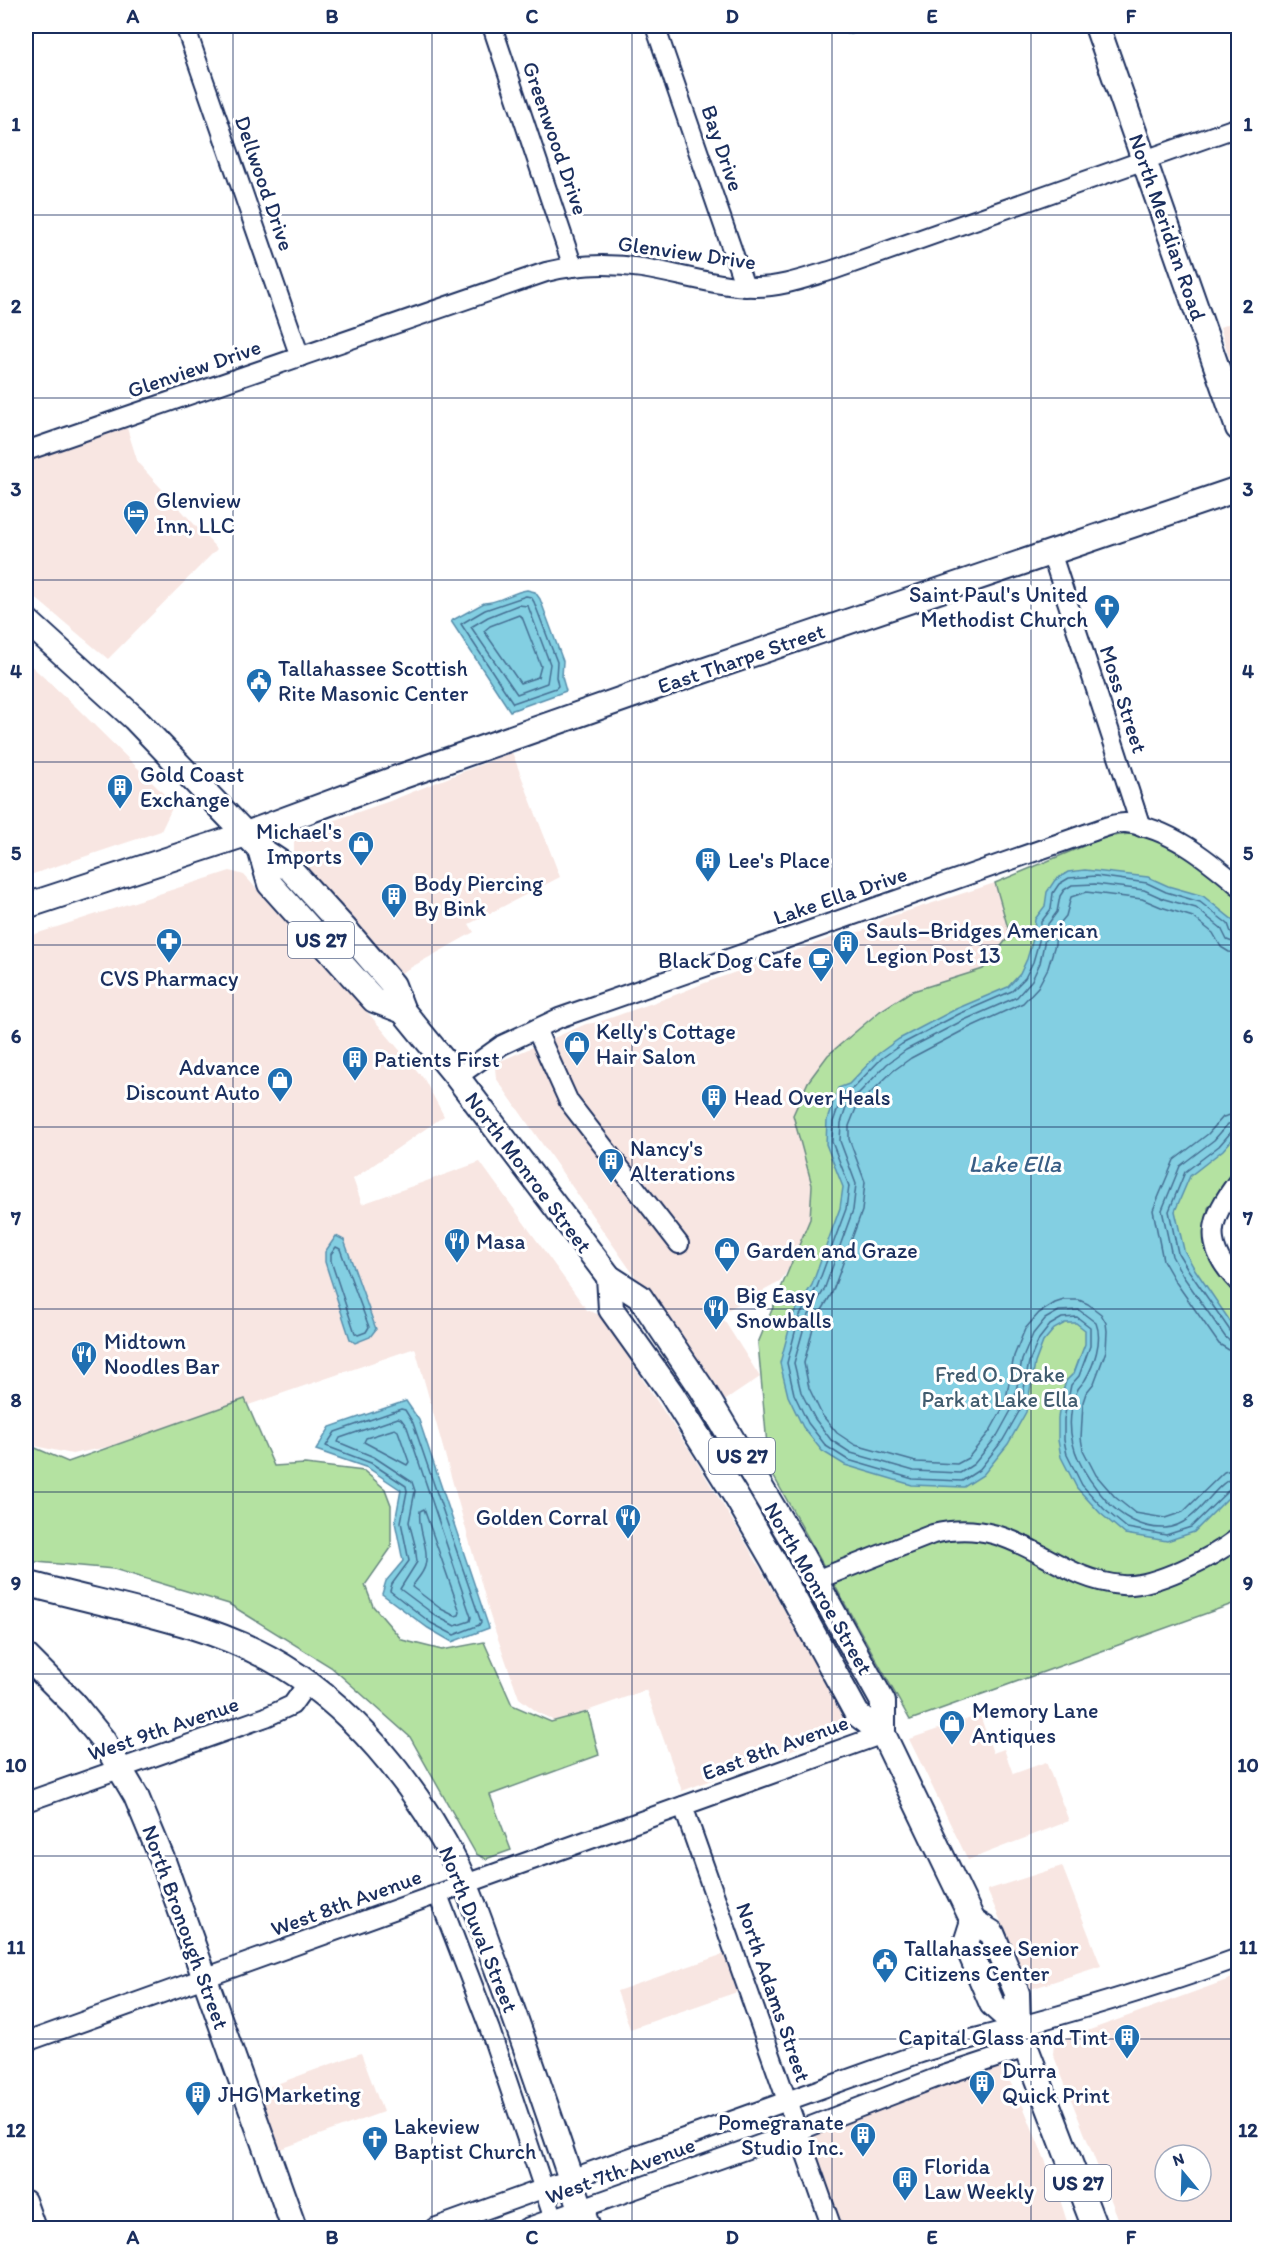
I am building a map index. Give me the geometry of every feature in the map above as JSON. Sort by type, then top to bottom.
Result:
[{"type":"main road","name":"North Meridian Road","points":[[1097,26],[1239,428]]},
{"type":"main road","name":"East Tharpe Street","points":[[26,906],[253,841],[607,704],[1239,489]]},
{"type":"main road","name":"North Monroe Street","points":[[26,620],[107,692],[253,841],[270,884],[374,1000],[403,1011],[457,1077],[609,1277],[640,1297],[702,1389],[816,1580],[883,1702],[883,1734],[973,1921],[992,1933],[1017,1994],[1022,2037],[1095,2229]]},
{"type":"main road","name":"North Monroe Street","points":[[609,1277],[611,1309],[671,1393],[737,1498],[790,1589],[857,1714],[883,1734]]},
{"type":"main road","points":[[790,1589],[816,1580]]},
{"type":"main road","name":"North Duval Street","points":[[26,1583],[201,1629],[270,1659],[339,1708],[388,1760],[432,1821],[465,1885],[516,2019],[585,2219]]},
{"type":"main road","name":"North Bronough Street","points":[[26,1656],[73,1703],[103,1740],[136,1796],[163,1861],[294,2229]]},
{"type":"street","name":"Dellwood Drive","points":[[185,26],[300,357]]},
{"type":"street","name":"Greenwood Drive","points":[[492,26],[573,267]]},
{"type":"street","name":"Bay Drive","points":[[655,26],[745,287]]},
{"type":"street","name":"Glenview Drive","points":[[26,448],[546,272],[602,265],[642,268],[745,287],[785,284],[833,270],[1239,127]]},
{"type":"street","name":"Moss Street","points":[[1051,552],[1141,827]]},
{"type":"street","name":"Lake Ella Drive","points":[[457,1077],[495,1050],[559,1018],[1123,822],[1158,831],[1179,841],[1238,883]]},
{"type":"street","points":[[536,1029],[569,1102],[679,1244]]},
{"type":"street","points":[[1236,1187],[1219,1209],[1214,1233],[1215,1248],[1221,1262],[1239,1282]]},
{"type":"street","points":[[816,1580],[933,1534],[949,1530],[970,1529],[1006,1538],[1080,1574],[1110,1583],[1139,1584],[1202,1560],[1239,1538]]},
{"type":"street","name":"West 9th Avenue","points":[[26,1802],[266,1717],[292,1705],[307,1684]]},
{"type":"street","name":"East 8th Avenue","points":[[683,1806],[883,1734]]},
{"type":"street","name":"West 8th Avenue","points":[[26,2042],[683,1806]]},
{"type":"street","name":"North Adams Street","points":[[683,1806],[832,2229]]},
{"type":"street","name":"North Duval Street","points":[[438,1895],[490,2030],[555,2224]]},
{"type":"street","points":[[1022,2037],[1112,2000],[1239,1958]]},
{"type":"street","name":"West 7th Avenue","points":[[434,2229],[787,2100],[954,2042],[1022,2037]]},
{"type":"street","name":"West 7th Avenue","points":[[526,2229],[585,2219],[798,2131],[925,2082],[1022,2037]]},
{"type":"street","points":[[915,2055],[925,2082]]},
{"type":"street","points":[[26,2200],[36,2229]]},
{"type":"shaded area","points":[[1238,320],[1238,387],[1220,327]]},
{"type":"shaded area","name":"Glenview Inn, LLC","points":[[126,425],[138,463],[217,549],[108,659],[26,590],[26,457]]},
{"type":"shaded area","points":[[26,661],[174,804],[161,831],[27,876]]},
{"type":"shaded area","points":[[512,752],[560,877],[469,924],[474,932],[401,973],[294,854],[294,834],[390,801]]},
{"type":"shaded area","points":[[230,871],[244,875],[353,995],[424,1079],[444,1116],[353,1179],[362,1204],[480,1162],[587,1310],[600,1315],[690,1451],[799,1636],[845,1722],[842,1731],[682,1791],[646,1690],[556,1722],[519,1698],[492,1622],[415,1348],[167,1433],[133,1442],[72,1454],[26,1444],[26,937]]},
{"type":"shaded area","points":[[995,883],[1010,935],[983,970],[910,992],[880,1010],[828,1055],[793,1115],[812,1185],[810,1219],[792,1263],[780,1282],[720,1314],[760,1377],[723,1402],[496,1078],[495,1068],[498,1062],[586,1024],[599,1022],[845,933],[859,932],[878,925],[883,919]]},
{"type":"shaded area","points":[[980,1715],[993,1753],[1004,1749],[1013,1774],[1046,1762],[1069,1821],[968,1860],[909,1739]]},
{"type":"shaded area","points":[[1062,1866],[1101,1966],[1031,1989],[987,1890]]},
{"type":"shaded area","points":[[724,1954],[737,1992],[630,2029],[617,1991]]},
{"type":"shaded area","points":[[1238,1976],[1238,2228],[1122,2228],[1053,2054],[1054,2043]]},
{"type":"shaded area","points":[[361,2053],[383,2112],[275,2151],[255,2092]]},
{"type":"shaded area","points":[[993,2066],[1003,2069],[1023,2106],[1056,2187],[1069,2228],[842,2228],[810,2143],[811,2136],[816,2131]]},
{"type":"green space","name":"Lake Ella","points":[[1129,834],[1160,841],[1189,856],[1216,876],[1238,899],[1238,1167],[1208,1208],[1206,1226],[1211,1259],[1217,1271],[1238,1294],[1238,1602],[910,1720],[769,1468],[758,1343],[810,1219],[812,1185],[793,1115],[808,1082],[828,1055],[880,1011],[910,992],[983,969],[1010,935],[995,883],[1105,837]]},
{"type":"green space","points":[[245,1399],[274,1466],[305,1464],[364,1471],[385,1489],[391,1505],[391,1548],[365,1585],[373,1606],[402,1640],[442,1650],[484,1642],[512,1705],[551,1722],[588,1712],[599,1755],[490,1795],[511,1850],[486,1859],[476,1854],[410,1737],[331,1667],[229,1604],[114,1569],[26,1561],[26,1444],[68,1462]]},
{"type":"water","points":[[823,26],[904,26],[850,34]]},
{"type":"water","points":[[527,590],[535,592],[540,599],[563,661],[562,677],[566,691],[510,711],[451,621],[484,603]]},
{"type":"water","name":"Lake Ella","points":[[1085,870],[1148,877],[1168,886],[1203,896],[1234,921],[1238,932],[1238,1133],[1223,1150],[1190,1176],[1175,1211],[1184,1250],[1238,1333],[1238,1488],[1194,1532],[1167,1541],[1125,1534],[1100,1513],[1077,1488],[1061,1457],[1058,1418],[1061,1398],[1066,1381],[1074,1373],[1085,1344],[1085,1330],[1076,1323],[1065,1323],[1054,1329],[1043,1342],[1035,1363],[1026,1412],[1008,1444],[983,1475],[964,1487],[912,1485],[845,1465],[822,1451],[803,1427],[788,1396],[780,1363],[793,1315],[812,1285],[840,1208],[843,1187],[826,1144],[827,1120],[838,1088],[849,1084],[878,1054],[899,1039],[956,1009],[1008,987],[1020,974],[1027,959],[1033,939],[1035,919],[1045,906],[1047,892],[1055,880],[1068,872]]},
{"type":"water","points":[[336,1236],[344,1240],[376,1329],[370,1337],[355,1343],[350,1339],[325,1262],[325,1252]]},
{"type":"water","points":[[406,1401],[419,1420],[489,1628],[452,1642],[428,1628],[382,1594],[386,1581],[403,1561],[395,1522],[401,1490],[368,1468],[316,1450],[330,1427]]},
{"type":"place","name":"Glenview Inn, LLC","points":[[136,536]]},
{"type":"place","name":"Saint Paul's United Methodist Church","points":[[1107,630]]},
{"type":"place","name":"Tallahassee Scottish Rite Masonic Center","points":[[259,704]]},
{"type":"place","name":"Gold Coast Exchange","points":[[120,810]]},
{"type":"place","name":"Michael's Imports","points":[[361,867]]},
{"type":"place","name":"Lee's Place","points":[[708,883]]},
{"type":"place","name":"Body Piercing By Bink","points":[[394,919]]},
{"type":"place","name":"CVS Pharmacy","points":[[169,964]]},
{"type":"place","name":"Sauls–Bridges American Legion Post 13","points":[[846,966]]},
{"type":"place","name":"Black Dog Cafe","points":[[821,983]]},
{"type":"place","name":"Kelly's Cottage Hair Salon","points":[[577,1067]]},
{"type":"place","name":"Patients First","points":[[355,1082]]},
{"type":"place","name":"Advance Discount Auto","points":[[280,1103]]},
{"type":"place","name":"Head Over Heals","points":[[714,1120]]},
{"type":"place","name":"Nancy's Alterations","points":[[611,1184]]},
{"type":"place","name":"Masa","points":[[457,1264]]},
{"type":"place","name":"Garden and Graze","points":[[727,1273]]},
{"type":"place","name":"Big Easy Snowballs","points":[[716,1331]]},
{"type":"place","name":"Midtown Noodles Bar","points":[[84,1377]]},
{"type":"place","name":"Golden Corral","points":[[628,1540]]},
{"type":"place","name":"Memory Lane Antiques","points":[[952,1746]]},
{"type":"place","name":"Tallahassee Senior Citizens Center","points":[[885,1984]]},
{"type":"place","name":"Capital Glass and Tint","points":[[1127,2060]]},
{"type":"place","name":"Durra Quick Print","points":[[982,2106]]},
{"type":"place","name":"JHG Marketing","points":[[198,2117]]},
{"type":"place","name":"Pomegranate Studio Inc.","points":[[863,2158]]},
{"type":"place","name":"Lakeview Baptist Church","points":[[375,2162]]},
{"type":"place","name":"Florida Law Weekly","points":[[905,2202]]},
{"type":"park label","name":"Fred O. Drake Park at Lake Ella","points":[[1000,1386]]}]
